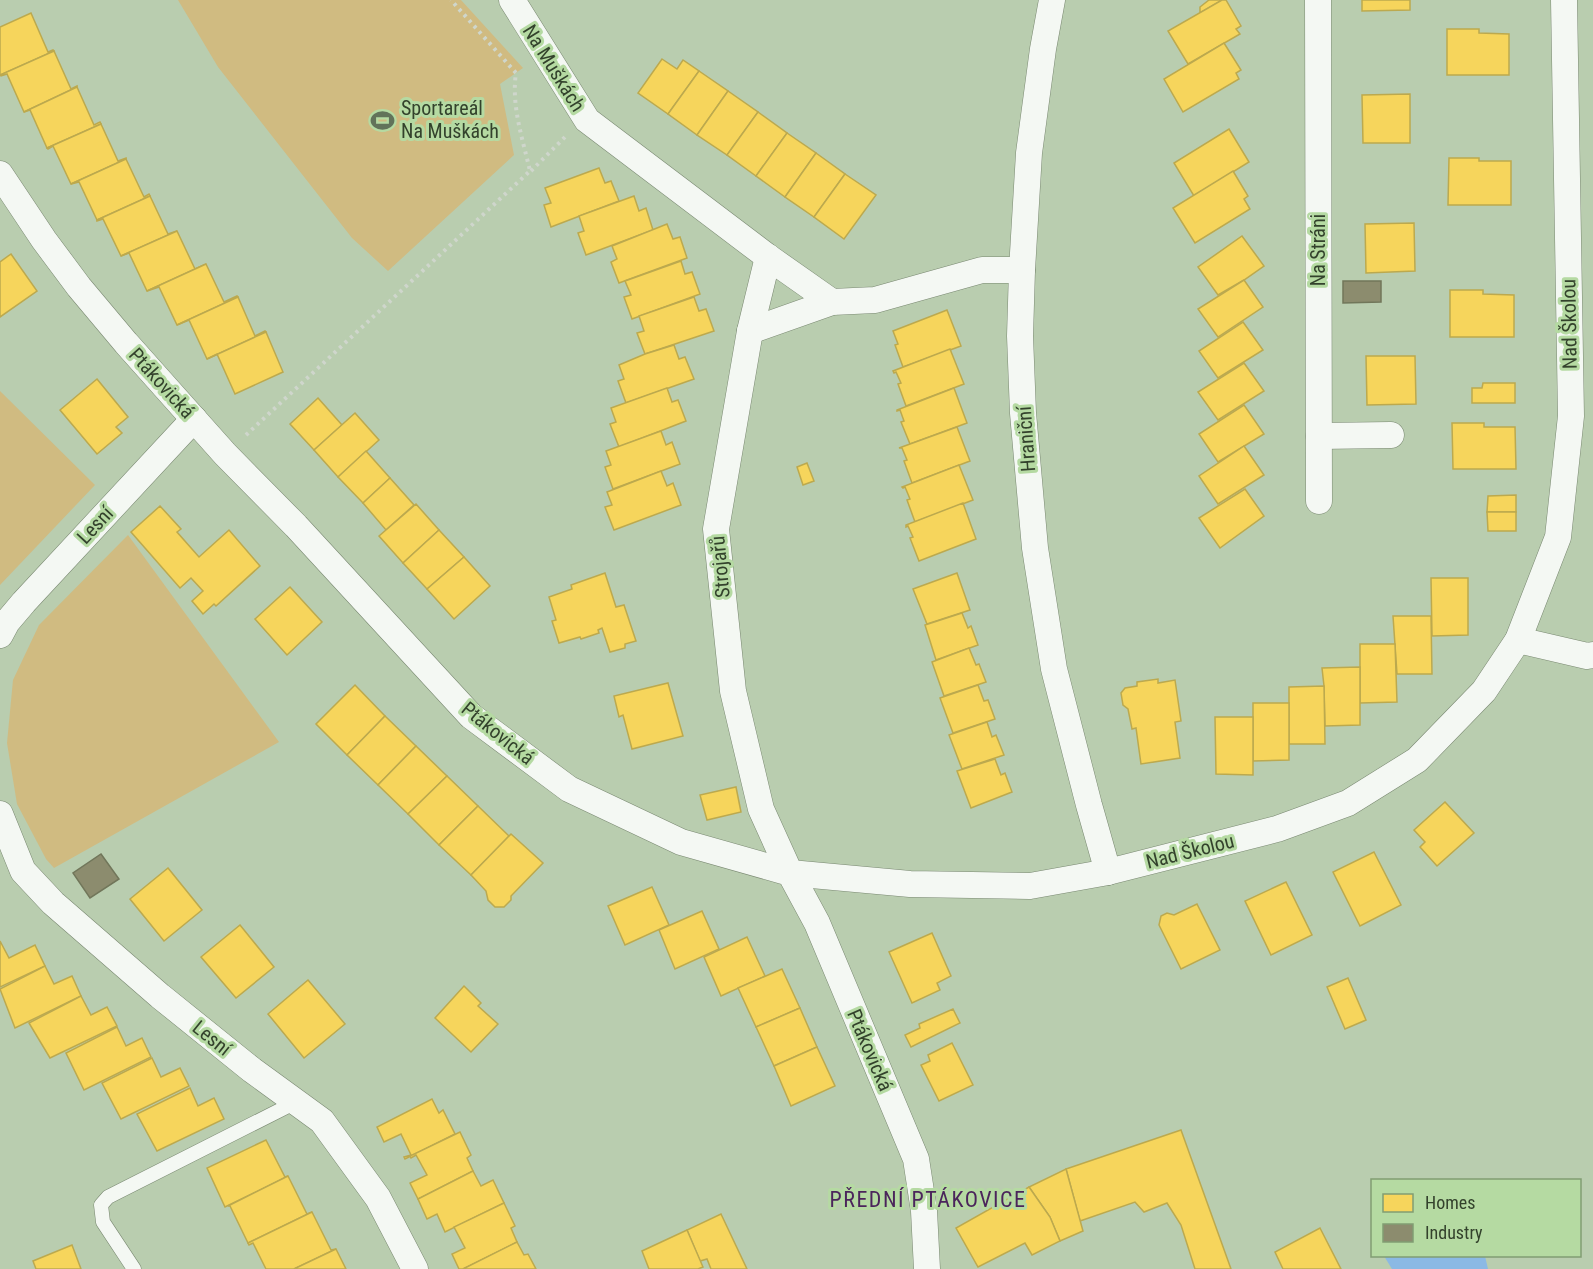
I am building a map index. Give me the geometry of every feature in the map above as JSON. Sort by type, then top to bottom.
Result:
[{"type":"street","name":"Na Muškách","points":[[512,0],[587,120],[768,257],[832,302]]},
{"type":"street","name":"Hraniční","points":[[1052,0],[1029,153],[1020,336],[1023,413],[1035,548],[1054,669],[1108,872]]},
{"type":"street","name":"Na Stráni","points":[[1318,0],[1319,501]]},
{"type":"street","name":"Nad Školou","points":[[789,873],[910,884],[1030,886],[1108,872],[1277,829],[1348,803],[1417,760],[1485,691],[1518,640],[1558,537],[1571,416],[1564,0]]},
{"type":"street","name":"Ptákovická","points":[[0,174],[78,287],[126,344],[225,454],[296,526],[471,716],[569,789],[681,842],[789,873],[817,923],[916,1159],[924,1211],[927,1269]]},
{"type":"street","name":"Strojařů","points":[[768,257],[750,331],[716,529],[733,691],[761,809],[789,873]]},
{"type":"street","points":[[750,331],[832,302],[875,300],[982,270],[1022,270]]},
{"type":"street","name":"Lesní","points":[[0,635],[7,622],[24,602],[194,419]]},
{"type":"street","points":[[1319,436],[1391,435]]},
{"type":"street","points":[[1518,640],[1587,656],[1593,655]]},
{"type":"street","name":"Lesní","points":[[0,814],[23,871],[53,903],[160,996],[252,1070],[322,1121],[378,1198],[415,1269]]},
{"type":"lane","points":[[134,1269],[103,1222],[101,1204],[108,1197],[296,1102]]},
{"type":"path","points":[[451,0],[516,73],[514,87],[517,113],[530,171]]},
{"type":"path","points":[[225,454],[569,133]]},
{"type":"shaded area","name":"Sportareál Na Muškách","points":[[178,0],[461,0],[523,68],[500,84],[514,155],[388,271],[352,238],[218,67]]},
{"type":"shaded area","points":[[0,391],[95,485],[0,585]]},
{"type":"shaded area","points":[[128,535],[279,742],[54,868],[46,859],[17,804],[7,743],[13,680],[39,625]]},
{"type":"water","points":[[1385,1257],[1485,1257],[1488,1269],[1392,1269]]},
{"type":"building: Homes","points":[[1209,0],[1222,0],[1200,13],[1200,7]]},
{"type":"building: Homes","points":[[1222,0],[1226,0],[1241,26],[1236,29],[1240,34],[1188,64],[1168,31]]},
{"type":"building: Homes","points":[[1362,0],[1410,0],[1410,10],[1362,11]]},
{"type":"building: Homes","points":[[31,13],[48,52],[54,51],[0,75],[0,27]]},
{"type":"building: Homes","points":[[1447,29],[1479,29],[1479,33],[1509,34],[1509,75],[1447,75]]},
{"type":"building: Homes","points":[[1224,43],[1241,70],[1236,73],[1239,79],[1183,112],[1164,79]]},
{"type":"building: Homes","points":[[54,51],[71,89],[77,87],[24,112],[7,74],[0,75]]},
{"type":"building: Homes","points":[[662,59],[677,69],[683,60],[699,71],[668,114],[638,93]]},
{"type":"building: Homes","points":[[699,71],[728,91],[697,135],[668,114]]},
{"type":"building: Homes","points":[[77,87],[94,125],[100,122],[101,124],[47,148],[30,110],[24,112]]},
{"type":"building: Homes","points":[[728,91],[758,112],[727,155],[697,135]]},
{"type":"building: Homes","points":[[1410,94],[1410,143],[1363,143],[1362,95]]},
{"type":"building: Homes","points":[[758,112],[787,133],[756,176],[727,155]]},
{"type":"building: Homes","points":[[101,124],[118,161],[126,159],[71,184],[53,146],[47,148]]},
{"type":"building: Homes","points":[[1229,129],[1249,162],[1194,196],[1174,163]]},
{"type":"building: Homes","points":[[787,133],[816,153],[785,197],[756,176]]},
{"type":"building: Homes","points":[[816,153],[845,174],[814,217],[785,197]]},
{"type":"building: Homes","points":[[1449,158],[1511,161],[1511,205],[1448,205]]},
{"type":"building: Homes","points":[[126,159],[144,197],[149,194],[150,196],[97,220],[79,182],[71,184]]},
{"type":"building: Homes","points":[[599,168],[605,183],[611,181],[619,201],[551,227],[544,205],[551,203],[545,188]]},
{"type":"building: Homes","points":[[1233,171],[1248,196],[1244,199],[1250,209],[1195,243],[1173,208]]},
{"type":"building: Homes","points":[[845,174],[876,195],[844,239],[814,217]]},
{"type":"building: Homes","points":[[150,196],[168,234],[177,231],[121,256],[103,219],[97,220]]},
{"type":"building: Homes","points":[[634,196],[639,211],[646,208],[653,230],[586,255],[578,233],[584,231],[579,216]]},
{"type":"building: Homes","points":[[1414,223],[1415,271],[1366,273],[1365,224]]},
{"type":"building: Homes","points":[[667,224],[673,239],[680,237],[687,258],[619,283],[611,262],[617,259],[612,246]]},
{"type":"building: Homes","points":[[177,231],[195,269],[206,264],[147,291],[129,253],[121,256]]},
{"type":"building: Homes","points":[[1242,236],[1264,266],[1218,295],[1198,267]]},
{"type":"building: Homes","points":[[11,254],[37,291],[0,317],[0,262]]},
{"type":"building: Homes","points":[[681,261],[685,274],[692,272],[700,294],[632,319],[624,297],[631,295],[625,281]]},
{"type":"building: Homes","points":[[206,264],[224,302],[238,297],[177,325],[159,287],[147,291]]},
{"type":"building: Homes","points":[[1244,280],[1263,307],[1218,337],[1198,309]]},
{"type":"building: Homes","points":[[1450,290],[1483,290],[1483,294],[1514,295],[1514,337],[1450,337]]},
{"type":"building: Homes","points":[[238,297],[255,336],[266,332],[207,359],[189,320],[177,325]]},
{"type":"building: Homes","points":[[694,297],[699,311],[706,309],[714,331],[645,354],[637,333],[644,331],[639,316]]},
{"type":"building: Homes","points":[[947,310],[961,346],[903,367],[895,345],[898,344],[893,331]]},
{"type":"building: Homes","points":[[1243,322],[1263,350],[1218,378],[1199,351]]},
{"type":"building: Homes","points":[[266,332],[283,372],[235,394],[217,354]]},
{"type":"building: Homes","points":[[674,345],[679,359],[685,357],[694,379],[626,403],[618,381],[624,379],[619,365]]},
{"type":"building: Homes","points":[[950,349],[964,384],[906,406],[898,384],[901,383],[896,372],[893,371]]},
{"type":"building: Homes","points":[[1366,356],[1415,356],[1416,404],[1367,405]]},
{"type":"building: Homes","points":[[1244,363],[1264,391],[1218,420],[1198,392]]},
{"type":"building: Homes","points":[[97,379],[128,417],[116,427],[122,433],[97,454],[60,410]]},
{"type":"building: Homes","points":[[1483,383],[1515,383],[1515,403],[1472,403],[1472,388],[1482,388]]},
{"type":"building: Homes","points":[[667,388],[672,402],[678,400],[686,421],[619,447],[610,424],[616,422],[611,408]]},
{"type":"building: Homes","points":[[954,388],[967,423],[910,444],[901,422],[904,421],[900,410],[897,410]]},
{"type":"building: Homes","points":[[318,398],[342,425],[314,450],[290,424]]},
{"type":"building: Homes","points":[[1244,405],[1264,434],[1218,462],[1199,434]]},
{"type":"building: Homes","points":[[355,413],[379,440],[338,477],[314,450]]},
{"type":"building: Homes","points":[[1452,423],[1484,423],[1484,427],[1515,427],[1516,469],[1453,469]]},
{"type":"building: Homes","points":[[957,427],[970,461],[912,483],[904,461],[907,460],[902,448],[899,448]]},
{"type":"building: Homes","points":[[661,431],[666,445],[672,442],[680,464],[613,489],[605,467],[611,465],[606,451]]},
{"type":"building: Homes","points":[[1244,446],[1264,475],[1218,504],[1199,476]]},
{"type":"building: Homes","points":[[366,451],[390,478],[363,503],[338,477]]},
{"type":"building: Homes","points":[[807,463],[814,481],[803,485],[797,467]]},
{"type":"building: Homes","points":[[959,465],[973,500],[915,522],[907,500],[910,499],[905,487],[902,487]]},
{"type":"building: Homes","points":[[661,471],[667,486],[673,483],[681,505],[614,530],[605,507],[612,505],[607,492]]},
{"type":"building: Homes","points":[[390,478],[414,505],[386,530],[363,503]]},
{"type":"building: Homes","points":[[1245,489],[1264,516],[1220,548],[1199,518]]},
{"type":"building: Homes","points":[[1516,495],[1516,512],[1487,512],[1488,496]]},
{"type":"building: Homes","points":[[963,503],[976,539],[919,561],[910,538],[913,537],[906,525]]},
{"type":"building: Homes","points":[[416,504],[439,530],[403,563],[379,536]]},
{"type":"building: Homes","points":[[160,506],[181,529],[177,532],[199,557],[229,530],[260,566],[216,606],[214,604],[203,614],[192,601],[203,591],[191,578],[180,588],[131,532]]},
{"type":"building: Homes","points":[[1487,512],[1516,512],[1516,531],[1488,531]]},
{"type":"building: Homes","points":[[439,530],[464,557],[427,589],[403,563]]},
{"type":"building: Homes","points":[[464,557],[490,586],[454,619],[427,589]]},
{"type":"building: Homes","points":[[605,573],[616,607],[624,605],[636,641],[625,644],[625,648],[610,652],[602,628],[598,630],[599,633],[559,643],[552,621],[556,620],[549,597],[572,589],[571,585]]},
{"type":"building: Homes","points":[[957,573],[970,610],[927,624],[913,589]]},
{"type":"building: Homes","points":[[1431,578],[1468,578],[1468,635],[1432,636]]},
{"type":"building: Homes","points":[[290,587],[322,622],[287,655],[255,619]]},
{"type":"building: Homes","points":[[962,613],[968,628],[971,626],[978,645],[936,660],[925,625]]},
{"type":"building: Homes","points":[[1393,616],[1431,616],[1432,674],[1397,674]]},
{"type":"building: Homes","points":[[1360,644],[1395,644],[1397,702],[1360,703]]},
{"type":"building: Homes","points":[[969,648],[986,682],[944,696],[932,662]]},
{"type":"building: Homes","points":[[1360,667],[1360,725],[1325,726],[1322,668]]},
{"type":"building: Homes","points":[[1158,679],[1158,683],[1175,680],[1181,721],[1175,722],[1180,758],[1141,764],[1136,728],[1132,729],[1128,709],[1123,705],[1121,693],[1125,688],[1137,686],[1137,682]]},
{"type":"building: Homes","points":[[668,683],[683,736],[632,749],[623,715],[619,717],[614,696]]},
{"type":"building: Homes","points":[[355,685],[385,716],[347,755],[316,724]]},
{"type":"building: Homes","points":[[978,685],[984,701],[988,700],[995,719],[953,733],[940,698]]},
{"type":"building: Homes","points":[[1324,686],[1325,744],[1289,744],[1289,687]]},
{"type":"building: Homes","points":[[1253,703],[1289,703],[1289,760],[1253,761]]},
{"type":"building: Homes","points":[[385,716],[416,746],[378,785],[347,755]]},
{"type":"building: Homes","points":[[1215,717],[1253,717],[1253,775],[1216,774]]},
{"type":"building: Homes","points":[[987,722],[992,737],[996,735],[1004,755],[962,769],[949,735]]},
{"type":"building: Homes","points":[[416,746],[447,776],[408,814],[378,785]]},
{"type":"building: Homes","points":[[995,759],[1001,775],[1005,773],[1012,792],[971,808],[957,771]]},
{"type":"building: Homes","points":[[447,776],[478,806],[439,845],[408,814]]},
{"type":"building: Homes","points":[[736,787],[741,812],[707,820],[700,795]]},
{"type":"building: Homes","points":[[1445,802],[1474,833],[1437,866],[1420,847],[1425,842],[1414,830]]},
{"type":"building: Homes","points":[[478,806],[509,836],[471,875],[439,845]]},
{"type":"building: Homes","points":[[511,834],[543,863],[511,896],[511,900],[504,907],[495,907],[488,900],[486,891],[471,875]]},
{"type":"building: Homes","points":[[1374,852],[1401,905],[1360,926],[1333,872]]},
{"type":"building: Homes","points":[[168,868],[202,910],[164,941],[130,899]]},
{"type":"building: Homes","points":[[1286,882],[1312,935],[1271,955],[1245,901]]},
{"type":"building: Homes","points":[[652,887],[669,925],[625,945],[608,906]]},
{"type":"building: Homes","points":[[1197,904],[1220,950],[1181,969],[1159,925],[1161,916],[1167,913],[1174,915]]},
{"type":"building: Homes","points":[[702,911],[719,949],[675,969],[659,930]]},
{"type":"building: Homes","points":[[240,925],[274,967],[236,998],[201,957]]},
{"type":"building: Homes","points":[[932,933],[951,976],[937,983],[940,990],[912,1003],[889,952]]},
{"type":"building: Homes","points":[[747,937],[765,976],[721,996],[704,957]]},
{"type":"building: Homes","points":[[0,941],[9,958],[35,945],[45,966],[0,987]]},
{"type":"building: Homes","points":[[45,966],[54,984],[72,976],[81,996],[15,1028],[0,989]]},
{"type":"building: Homes","points":[[782,969],[800,1008],[756,1027],[738,988]]},
{"type":"building: Homes","points":[[1348,978],[1366,1020],[1345,1029],[1327,987]]},
{"type":"building: Homes","points":[[308,980],[345,1024],[304,1058],[268,1014]]},
{"type":"building: Homes","points":[[464,986],[481,1003],[478,1006],[498,1024],[471,1052],[435,1018]]},
{"type":"building: Homes","points":[[81,996],[91,1015],[107,1007],[117,1026],[50,1058],[29,1023]]},
{"type":"building: Homes","points":[[800,1008],[817,1047],[774,1066],[756,1027]]},
{"type":"building: Homes","points":[[953,1009],[960,1023],[911,1047],[905,1035],[920,1028],[919,1024]]},
{"type":"building: Homes","points":[[117,1027],[126,1046],[142,1038],[151,1057],[84,1090],[66,1053]]},
{"type":"building: Homes","points":[[952,1043],[973,1085],[939,1101],[921,1065],[930,1061],[928,1055]]},
{"type":"building: Homes","points":[[817,1047],[835,1086],[791,1106],[774,1066]]},
{"type":"building: Homes","points":[[152,1058],[161,1077],[180,1068],[189,1086],[121,1119],[102,1083]]},
{"type":"building: Homes","points":[[190,1088],[198,1106],[214,1098],[224,1119],[157,1151],[137,1114]]},
{"type":"building: Homes","points":[[432,1099],[439,1113],[443,1110],[455,1134],[405,1159],[404,1157],[411,1155],[401,1134],[384,1142],[377,1127]]},
{"type":"building: Homes","points":[[1181,1130],[1231,1269],[1195,1269],[1181,1225],[1167,1203],[1144,1212],[1135,1202],[1080,1221],[1066,1169]]},
{"type":"building: Homes","points":[[460,1132],[471,1155],[467,1158],[473,1171],[418,1199],[410,1183],[427,1175],[416,1155],[411,1158],[410,1156]]},
{"type":"building: Homes","points":[[266,1140],[285,1177],[288,1176],[225,1207],[207,1168]]},
{"type":"building: Homes","points":[[1066,1169],[1083,1231],[1060,1241],[1050,1217],[1029,1187]]},
{"type":"building: Homes","points":[[473,1171],[481,1186],[493,1180],[504,1203],[445,1232],[437,1214],[427,1219],[418,1199]]},
{"type":"building: Homes","points":[[288,1176],[307,1214],[312,1212],[248,1243],[228,1206]]},
{"type":"building: Homes","points":[[1029,1187],[1050,1217],[1060,1241],[1032,1255],[1025,1243],[978,1267],[956,1228]]},
{"type":"building: Homes","points":[[504,1203],[515,1226],[511,1228],[517,1242],[459,1269],[452,1254],[465,1248],[454,1227]]},
{"type":"building: Homes","points":[[312,1212],[331,1250],[336,1249],[294,1269],[266,1269],[253,1243],[249,1245],[248,1243]]},
{"type":"building: Homes","points":[[721,1214],[747,1269],[711,1269],[707,1259],[700,1261],[687,1230]]},
{"type":"building: Homes","points":[[1320,1228],[1341,1269],[1283,1269],[1275,1252]]},
{"type":"building: Homes","points":[[687,1230],[703,1267],[698,1269],[649,1269],[642,1251]]},
{"type":"building: Homes","points":[[517,1242],[524,1255],[528,1254],[536,1269],[463,1269]]},
{"type":"building: Homes","points":[[72,1245],[81,1269],[36,1269],[33,1261]]},
{"type":"building: Homes","points":[[336,1249],[346,1269],[294,1269]]},
{"type":"building: Industry","points":[[1343,281],[1381,281],[1381,302],[1343,303]]},
{"type":"building: Industry","points":[[101,854],[119,879],[90,898],[73,873]]},
{"type":"place","name":"Sportareál Na Muškách","points":[[383,120]]},
{"type":"district","name":"PŘEDNÍ PTÁKOVICE","points":[[928,1199]]}]
